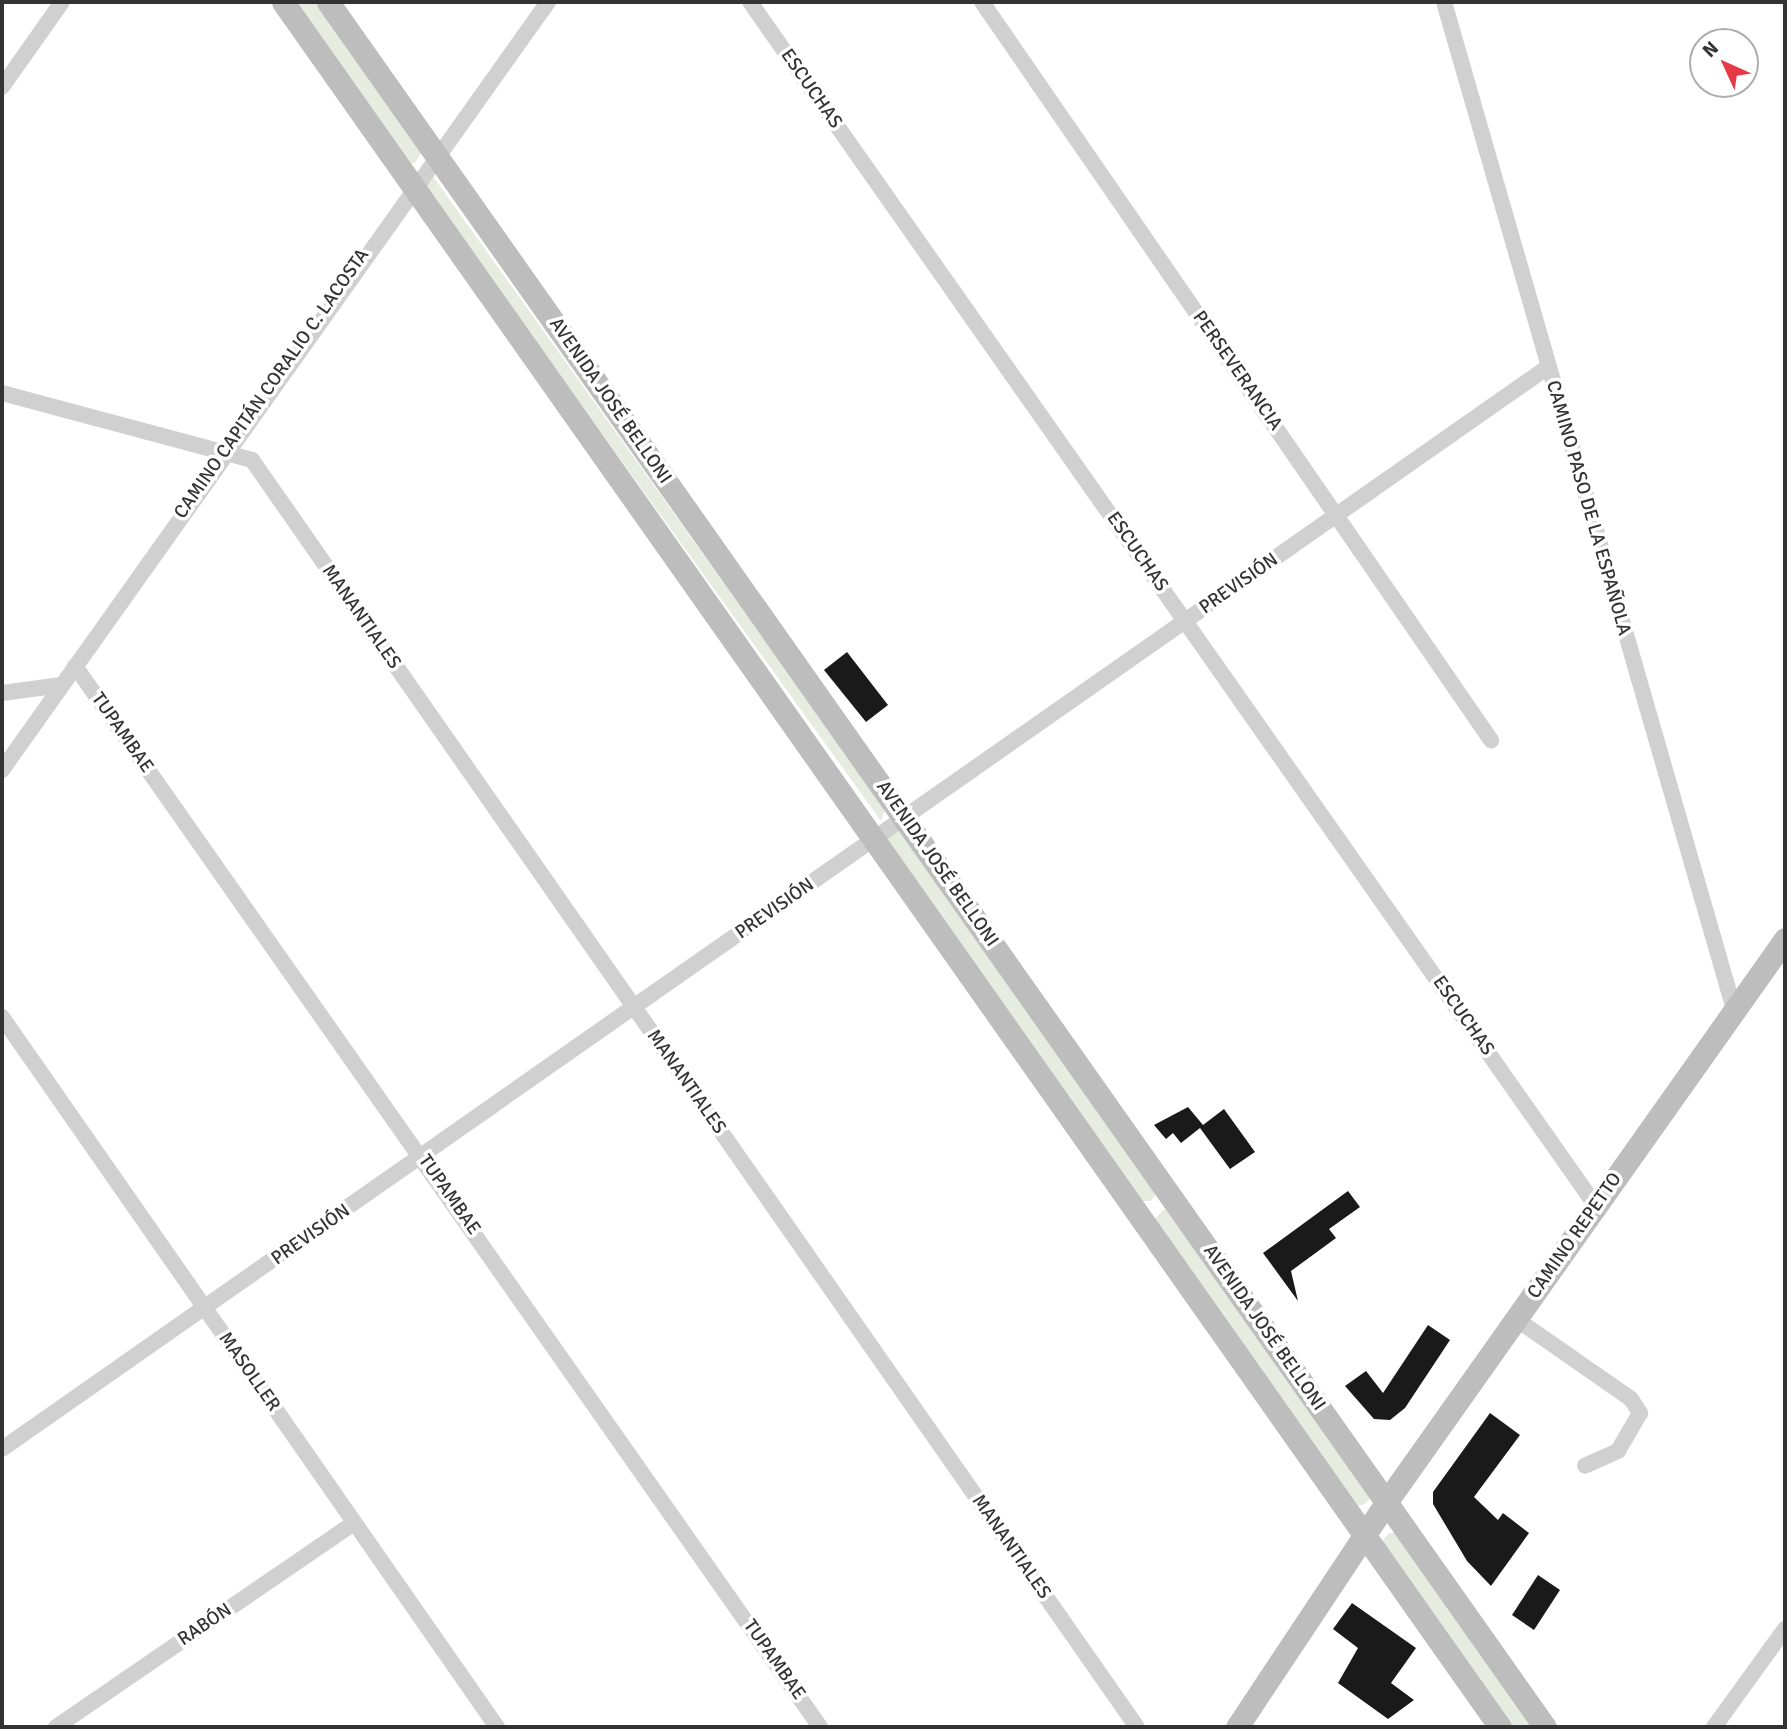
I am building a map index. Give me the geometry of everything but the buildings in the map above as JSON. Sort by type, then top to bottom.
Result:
[{"type":"main road","name":"AVENIDA JOSÉ BELLONI","points":[[283,2],[416,185],[1368,1533],[1500,1727]]},
{"type":"main road","name":"AVENIDA JOSÉ BELLONI","points":[[328,2],[1545,1727]]},
{"type":"main road","name":"CAMINO REPETTO","points":[[1237,1727],[1387,1502],[1785,939]]},
{"type":"main road","points":[[1143,1217],[1171,1196]]},
{"type":"street","points":[[2,87],[62,2]]},
{"type":"street","name":"CAMINO CAPITÁN CORALIO C. LACOSTA","points":[[2,770],[226,449],[548,2]]},
{"type":"street","name":"ESCUCHAS","points":[[750,2],[1596,1206]]},
{"type":"street","name":"PERSEVERANCIA","points":[[982,2],[1491,740]]},
{"type":"street","name":"CAMINO PASO DE LA ESPAÑOLA","points":[[1444,2],[1735,1013]]},
{"type":"street","name":"PREVISIÓN","points":[[2,1449],[205,1310],[1548,368]]},
{"type":"street","name":"MANANTIALES","points":[[2,393],[226,449],[252,460],[1137,1727]]},
{"type":"street","name":"TUPAMBAE","points":[[75,666],[820,1727]]},
{"type":"street","points":[[2,693],[61,685]]},
{"type":"street","name":"MASOLLER","points":[[2,1017],[497,1727]]},
{"type":"street","points":[[1516,1319],[1631,1399],[1640,1413],[1618,1451],[1585,1466]]},
{"type":"street","name":"RABÓN","points":[[56,1727],[354,1523]]},
{"type":"street","points":[[1714,1727],[1785,1629]]},
{"type":"shaded area","points":[[293,2],[318,2],[422,152],[415,163],[408,164]]},
{"type":"shaded area","points":[[432,175],[885,809],[881,821],[423,185]]},
{"type":"shaded area","points":[[901,831],[1156,1195],[1151,1201],[1141,1201],[886,842],[890,832]]},
{"type":"shaded area","points":[[1163,1210],[1169,1210],[1371,1498],[1365,1504],[1357,1506],[1155,1219]]},
{"type":"shaded area","points":[[1389,1533],[1399,1533],[1537,1727],[1508,1727],[1382,1541]]}]
